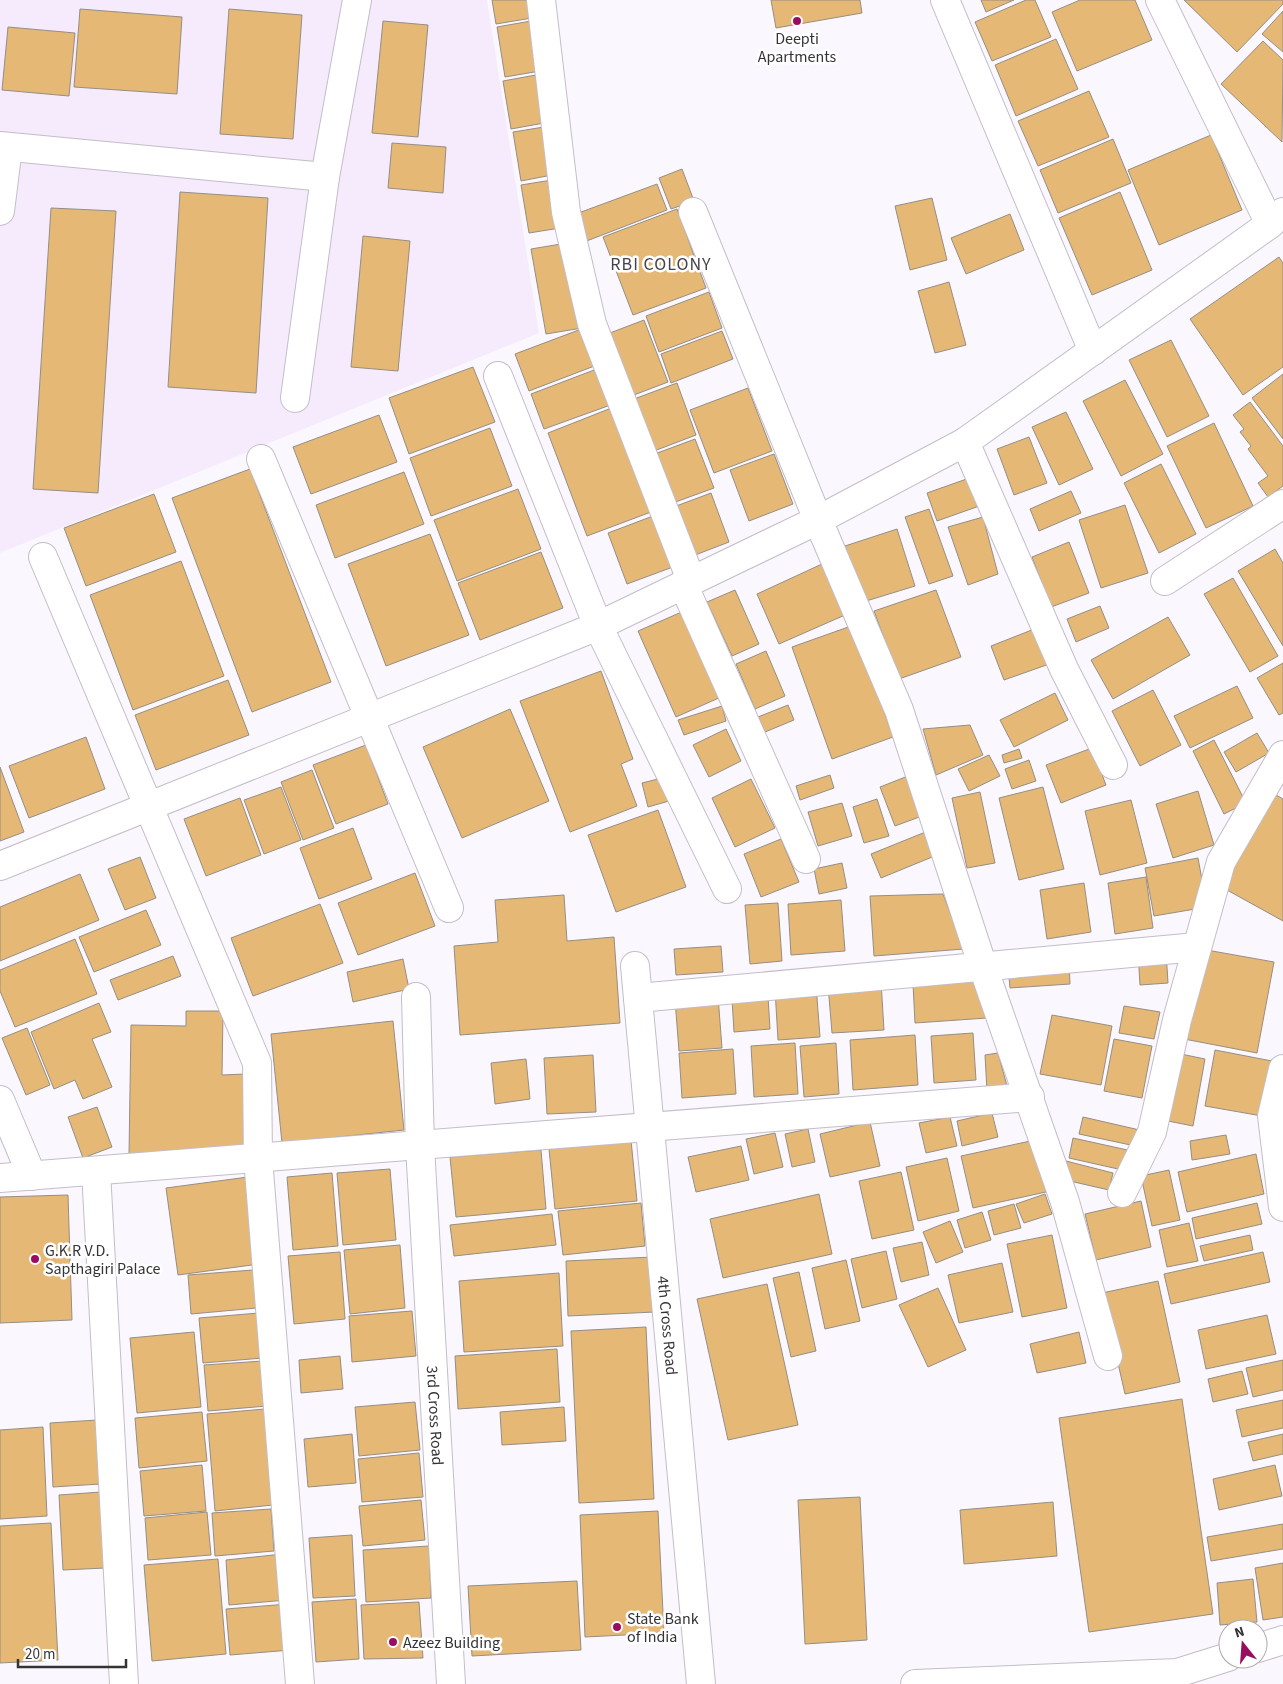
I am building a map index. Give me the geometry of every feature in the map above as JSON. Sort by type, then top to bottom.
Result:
[{"type":"street","points":[[295,398],[326,177],[357,0]]},
{"type":"street","points":[[541,0],[566,212],[592,324],[687,582],[806,859]]},
{"type":"street","points":[[945,0],[1093,351]]},
{"type":"street","points":[[0,866],[598,626],[818,520],[965,442],[1276,218],[1160,0]]},
{"type":"street","points":[[0,211],[4,146],[326,177]]},
{"type":"street","points":[[693,212],[818,520],[899,710],[983,967],[1030,1097],[1065,1202],[1108,1356]]},
{"type":"street","points":[[498,376],[598,626],[727,889]]},
{"type":"street","points":[[965,442],[1064,670],[1113,765]]},
{"type":"street","points":[[261,459],[450,908]]},
{"type":"street","points":[[1165,581],[1283,504]]},
{"type":"street","points":[[43,557],[257,1063],[258,1158],[300,1684]]},
{"type":"street","points":[[1122,1193],[1152,1132],[1177,1020],[1220,862],[1283,755]]},
{"type":"street","points":[[638,998],[1197,947]]},
{"type":"street","name":"4th Cross Road","points":[[635,966],[701,1684]]},
{"type":"street","name":"3rd Cross Road","points":[[416,997],[420,1146],[451,1684]]},
{"type":"street","points":[[1283,1069],[1272,1116],[1283,1207]]},
{"type":"street","points":[[0,1178],[1030,1097]]},
{"type":"street","points":[[0,1100],[32,1176]]},
{"type":"street","points":[[96,1170],[124,1684]]},
{"type":"street","points":[[1268,1645],[1283,1640]]},
{"type":"street","points":[[914,1684],[1178,1679],[1218,1661]]},
{"type":"shaded area","points":[[0,0],[487,0],[539,333],[0,553]]},
{"type":"building","points":[[492,0],[528,0],[532,18],[496,24]]},
{"type":"building","name":"Deepti Apartments","points":[[771,0],[860,0],[862,13],[776,28]]},
{"type":"building","points":[[981,0],[1014,0],[986,12]]},
{"type":"building","points":[[1026,0],[1035,0],[1051,37],[992,61],[975,22]]},
{"type":"building","points":[[1080,0],[1135,0],[1152,40],[1077,71],[1052,12]]},
{"type":"building","points":[[1184,0],[1283,0],[1283,4],[1237,52]]},
{"type":"building","points":[[80,9],[182,17],[177,94],[74,87]]},
{"type":"building","points":[[229,9],[302,15],[293,139],[220,134]]},
{"type":"building","points":[[1283,11],[1283,52],[1262,34]]},
{"type":"building","points":[[383,21],[428,25],[418,137],[372,133]]},
{"type":"building","points":[[531,21],[540,71],[505,77],[497,27]]},
{"type":"building","points":[[8,27],[75,33],[69,96],[2,90]]},
{"type":"building","points":[[1056,39],[1078,89],[1016,116],[995,65]]},
{"type":"building","points":[[1263,41],[1283,60],[1282,142],[1221,84]]},
{"type":"building","points":[[536,75],[544,123],[511,129],[503,81]]},
{"type":"building","points":[[1089,91],[1109,137],[1038,166],[1018,121]]},
{"type":"building","points":[[544,127],[552,175],[521,181],[513,132]]},
{"type":"building","points":[[1211,135],[1242,210],[1159,245],[1128,170]]},
{"type":"building","points":[[1113,139],[1131,183],[1058,213],[1040,170]]},
{"type":"building","points":[[392,143],[446,147],[443,193],[388,188]]},
{"type":"building","points":[[682,169],[694,201],[671,209],[659,178]]},
{"type":"building","points":[[552,180],[560,228],[529,233],[521,185]]},
{"type":"building","points":[[657,184],[667,210],[584,242],[573,215]]},
{"type":"building","points":[[180,192],[268,198],[256,393],[168,387]]},
{"type":"building","points":[[1120,192],[1152,270],[1092,295],[1059,218]]},
{"type":"building","points":[[932,198],[947,260],[910,270],[895,206]]},
{"type":"building","points":[[51,208],[116,211],[98,493],[33,489]]},
{"type":"building","points":[[677,209],[706,288],[633,315],[603,237]]},
{"type":"building","points":[[1010,214],[1024,250],[966,274],[951,238]]},
{"type":"building","points":[[363,236],[410,241],[398,371],[351,367]]},
{"type":"building","points":[[567,243],[582,328],[546,334],[531,249]]},
{"type":"building","points":[[1279,257],[1283,263],[1283,367],[1243,395],[1190,319]]},
{"type":"building","points":[[949,282],[966,345],[935,353],[918,291]]},
{"type":"building","points":[[709,292],[722,328],[659,352],[646,316]]},
{"type":"building","points":[[644,320],[668,382],[626,398],[602,336]]},
{"type":"building","points":[[584,328],[597,365],[529,391],[515,354]]},
{"type":"building","points":[[722,331],[733,359],[671,383],[661,354]]},
{"type":"building","points":[[1171,340],[1209,416],[1167,437],[1129,360]]},
{"type":"building","points":[[473,367],[495,422],[409,454],[389,398]]},
{"type":"building","points":[[602,367],[616,403],[544,429],[531,394]]},
{"type":"building","points":[[1283,374],[1283,439],[1252,398]]},
{"type":"building","points":[[1125,380],[1163,454],[1121,476],[1083,401]]},
{"type":"building","points":[[677,383],[696,435],[654,451],[634,399]]},
{"type":"building","points":[[748,388],[772,451],[714,473],[690,410]]},
{"type":"building","points":[[1250,402],[1283,446],[1283,486],[1268,497],[1258,483],[1268,476],[1248,449],[1251,446],[1240,432],[1244,429],[1233,415]]},
{"type":"building","points":[[619,405],[659,509],[587,536],[548,433]]},
{"type":"building","points":[[1066,412],[1093,469],[1059,485],[1032,427]]},
{"type":"building","points":[[379,415],[397,462],[311,494],[293,447]]},
{"type":"building","points":[[1214,423],[1253,506],[1206,528],[1167,446]]},
{"type":"building","points":[[490,428],[512,486],[431,516],[410,458]]},
{"type":"building","points":[[1029,437],[1047,483],[1014,495],[997,449]]},
{"type":"building","points":[[695,439],[714,488],[670,504],[652,455]]},
{"type":"building","points":[[774,454],[793,504],[749,521],[730,470]]},
{"type":"building","points":[[1161,464],[1196,534],[1159,553],[1124,483]]},
{"type":"building","points":[[250,469],[331,682],[252,712],[172,498]]},
{"type":"building","points":[[404,472],[424,524],[335,558],[316,505]]},
{"type":"building","points":[[975,476],[985,504],[937,521],[927,493]]},
{"type":"building","points":[[518,489],[541,549],[457,581],[434,520]]},
{"type":"building","points":[[1071,491],[1081,513],[1039,531],[1030,509]]},
{"type":"building","points":[[711,493],[729,542],[690,557],[671,508]]},
{"type":"building","points":[[154,494],[176,552],[86,586],[64,528]]},
{"type":"building","points":[[1125,505],[1148,573],[1101,588],[1079,520]]},
{"type":"building","points":[[929,509],[953,576],[929,584],[905,517]]},
{"type":"building","points":[[661,513],[681,564],[627,584],[608,533]]},
{"type":"building","points":[[983,517],[998,574],[968,585],[948,527]]},
{"type":"building","points":[[897,529],[915,586],[863,602],[845,546]]},
{"type":"building","points":[[430,534],[469,635],[386,666],[348,564]]},
{"type":"building","points":[[1069,542],[1089,593],[1051,607],[1032,557]]},
{"type":"building","points":[[1275,549],[1283,563],[1283,646],[1238,571]]},
{"type":"building","points":[[541,552],[563,608],[480,640],[458,583]]},
{"type":"building","points":[[181,561],[224,676],[133,710],[90,595]]},
{"type":"building","points":[[822,564],[845,615],[779,644],[757,594]]},
{"type":"building","points":[[1233,578],[1278,656],[1250,672],[1204,594]]},
{"type":"building","points":[[735,590],[759,644],[732,656],[707,602]]},
{"type":"building","points":[[936,590],[961,657],[899,679],[874,611]]},
{"type":"building","points":[[1100,606],[1109,628],[1076,642],[1067,619]]},
{"type":"building","points":[[684,611],[721,697],[676,717],[638,631]]},
{"type":"building","points":[[1168,617],[1190,655],[1113,699],[1091,660]]},
{"type":"building","points":[[854,625],[893,737],[832,759],[792,647]]},
{"type":"building","points":[[1042,626],[1055,662],[1004,680],[991,646]]},
{"type":"building","points":[[766,651],[785,696],[755,709],[736,664]]},
{"type":"building","points":[[1283,663],[1283,713],[1279,715],[1257,678]]},
{"type":"building","points":[[601,671],[633,759],[621,764],[637,806],[570,832],[520,701]]},
{"type":"building","points":[[228,680],[249,735],[156,770],[135,715]]},
{"type":"building","points":[[1237,686],[1253,718],[1190,748],[1174,716]]},
{"type":"building","points":[[1153,690],[1181,745],[1140,766],[1112,711]]},
{"type":"building","points":[[1055,693],[1068,720],[1014,747],[1000,720]]},
{"type":"building","points":[[788,705],[794,720],[765,732],[758,717]]},
{"type":"building","points":[[722,706],[726,721],[684,735],[678,720]]},
{"type":"building","points":[[510,709],[549,801],[462,838],[423,747]]},
{"type":"building","points":[[970,725],[983,755],[936,775],[923,729]]},
{"type":"building","points":[[726,729],[741,761],[709,777],[693,745]]},
{"type":"building","points":[[1257,733],[1269,753],[1236,772],[1224,752]]},
{"type":"building","points":[[86,737],[105,789],[29,818],[9,766]]},
{"type":"building","points":[[1214,740],[1246,803],[1224,814],[1193,751]]},
{"type":"building","points":[[366,745],[388,804],[336,824],[313,765]]},
{"type":"building","points":[[1092,748],[1106,785],[1061,803],[1046,765]]},
{"type":"building","points":[[1019,749],[1022,758],[1004,763],[1002,755]]},
{"type":"building","points":[[989,755],[1000,776],[969,791],[958,769]]},
{"type":"building","points":[[1029,760],[1036,781],[1012,789],[1005,769]]},
{"type":"building","points":[[0,767],[24,832],[0,841]]},
{"type":"building","points":[[312,770],[334,828],[303,840],[281,782]]},
{"type":"building","points":[[830,775],[834,788],[800,800],[796,786]]},
{"type":"building","points":[[670,776],[676,799],[648,807],[642,783]]},
{"type":"building","points":[[908,776],[922,816],[895,826],[880,787]]},
{"type":"building","points":[[751,779],[775,828],[735,847],[712,798]]},
{"type":"building","points":[[281,787],[301,840],[264,854],[244,800]]},
{"type":"building","points":[[1043,787],[1064,869],[1019,880],[999,798]]},
{"type":"building","points":[[1198,791],[1214,845],[1173,858],[1156,804]]},
{"type":"building","points":[[980,792],[995,863],[967,868],[952,798]]},
{"type":"building","points":[[1271,792],[1283,799],[1283,921],[1218,885]]},
{"type":"building","points":[[240,798],[261,855],[206,876],[184,819]]},
{"type":"building","points":[[877,799],[889,836],[864,843],[853,807]]},
{"type":"building","points":[[1131,800],[1147,863],[1100,875],[1085,811]]},
{"type":"building","points":[[842,803],[852,836],[818,846],[808,812]]},
{"type":"building","points":[[658,810],[686,887],[616,912],[588,835]]},
{"type":"building","points":[[353,828],[372,879],[319,899],[300,848]]},
{"type":"building","points":[[928,831],[937,855],[881,878],[871,854]]},
{"type":"building","points":[[781,839],[799,882],[761,897],[744,854]]},
{"type":"building","points":[[140,857],[156,898],[125,910],[108,869]]},
{"type":"building","points":[[1198,858],[1207,907],[1154,916],[1145,868]]},
{"type":"building","points":[[842,863],[847,888],[819,894],[814,869]]},
{"type":"building","points":[[415,873],[435,926],[358,955],[338,903]]},
{"type":"building","points":[[80,874],[99,920],[0,961],[0,907]]},
{"type":"building","points":[[1146,877],[1153,928],[1115,934],[1108,883]]},
{"type":"building","points":[[1084,883],[1091,932],[1047,939],[1040,890]]},
{"type":"building","points":[[943,894],[964,949],[874,956],[870,896]]},
{"type":"building","points":[[564,895],[567,941],[614,937],[620,1023],[460,1035],[454,946],[498,942],[495,900]]},
{"type":"building","points":[[841,900],[845,951],[791,955],[788,904]]},
{"type":"building","points":[[778,903],[782,961],[750,964],[745,905]]},
{"type":"building","points":[[320,904],[343,963],[253,996],[231,938]]},
{"type":"building","points":[[146,910],[161,945],[94,972],[79,937]]},
{"type":"building","points":[[75,939],[97,994],[15,1027],[0,991],[0,970]]},
{"type":"building","points":[[721,946],[723,972],[676,975],[674,949]]},
{"type":"building","points":[[1201,949],[1274,962],[1257,1053],[1184,1039]]},
{"type":"building","points":[[1166,951],[1168,983],[1140,985],[1138,953]]},
{"type":"building","points":[[173,956],[181,976],[118,1000],[110,980]]},
{"type":"building","points":[[403,959],[409,989],[353,1002],[347,972]]},
{"type":"building","points":[[1069,961],[1070,984],[1010,988],[1008,966]]},
{"type":"building","points":[[984,979],[987,1018],[915,1023],[913,984]]},
{"type":"building","points":[[881,981],[884,1030],[832,1033],[828,985]]},
{"type":"building","points":[[816,985],[820,1037],[778,1040],[775,989]]},
{"type":"building","points":[[718,996],[722,1048],[679,1051],[675,1000]]},
{"type":"building","points":[[768,996],[770,1029],[734,1032],[732,999]]},
{"type":"building","points":[[99,1003],[111,1032],[92,1039],[112,1087],[83,1099],[75,1080],[54,1089],[31,1032]]},
{"type":"building","points":[[1124,1006],[1160,1012],[1154,1039],[1119,1033]]},
{"type":"building","points":[[186,1011],[223,1011],[222,1075],[245,1074],[244,1157],[129,1155],[131,1025],[186,1026]]},
{"type":"building","points":[[1052,1015],[1112,1026],[1101,1085],[1040,1074]]},
{"type":"building","points":[[393,1021],[404,1130],[282,1143],[271,1034]]},
{"type":"building","points":[[27,1028],[50,1085],[26,1095],[2,1038]]},
{"type":"building","points":[[973,1033],[976,1080],[934,1083],[931,1036]]},
{"type":"building","points":[[915,1035],[918,1085],[853,1090],[850,1040]]},
{"type":"building","points":[[1114,1039],[1152,1046],[1142,1098],[1104,1091]]},
{"type":"building","points":[[795,1043],[798,1094],[754,1097],[751,1046]]},
{"type":"building","points":[[836,1043],[839,1094],[804,1097],[800,1046]]},
{"type":"building","points":[[733,1049],[736,1094],[682,1098],[679,1053]]},
{"type":"building","points":[[1215,1050],[1272,1061],[1262,1116],[1205,1106]]},
{"type":"building","points":[[998,1053],[1007,1086],[987,1091],[985,1055]]},
{"type":"building","points":[[1176,1053],[1205,1059],[1193,1126],[1163,1120]]},
{"type":"building","points":[[593,1055],[596,1112],[547,1114],[544,1058]]},
{"type":"building","points":[[526,1059],[530,1099],[495,1104],[491,1063]]},
{"type":"building","points":[[97,1107],[112,1147],[83,1158],[68,1117]]},
{"type":"building","points":[[992,1113],[998,1137],[962,1146],[957,1121]]},
{"type":"building","points":[[950,1117],[957,1146],[926,1153],[919,1123]]},
{"type":"building","points":[[1083,1117],[1144,1131],[1140,1147],[1079,1134]]},
{"type":"building","points":[[870,1122],[880,1166],[830,1177],[820,1134]]},
{"type":"building","points":[[808,1129],[815,1162],[792,1167],[785,1134]]},
{"type":"building","points":[[775,1133],[783,1167],[754,1174],[746,1139]]},
{"type":"building","points":[[1226,1135],[1230,1154],[1192,1160],[1190,1141]]},
{"type":"building","points":[[1073,1138],[1132,1151],[1127,1171],[1069,1158]]},
{"type":"building","points":[[631,1140],[637,1201],[555,1209],[549,1149]]},
{"type":"building","points":[[1035,1140],[1046,1192],[973,1208],[961,1156]]},
{"type":"building","points":[[741,1146],[749,1180],[696,1192],[688,1157]]},
{"type":"building","points":[[541,1150],[546,1209],[456,1217],[450,1157]]},
{"type":"building","points":[[1256,1154],[1264,1194],[1187,1212],[1178,1172]]},
{"type":"building","points":[[947,1158],[959,1211],[918,1221],[906,1167]]},
{"type":"building","points":[[1066,1161],[1113,1173],[1109,1190],[1061,1179]]},
{"type":"building","points":[[390,1169],[396,1240],[343,1245],[337,1173]]},
{"type":"building","points":[[1169,1170],[1180,1220],[1152,1226],[1141,1176]]},
{"type":"building","points":[[901,1172],[914,1230],[872,1239],[859,1181]]},
{"type":"building","points":[[332,1173],[338,1246],[293,1250],[287,1177]]},
{"type":"building","points":[[248,1177],[259,1264],[178,1275],[166,1188]]},
{"type":"building","points":[[819,1194],[832,1254],[723,1278],[710,1219]]},
{"type":"building","points":[[1045,1194],[1052,1214],[1024,1223],[1016,1204]]},
{"type":"building","name":"G.K.R V.D. Sapthagiri Palace","points":[[68,1195],[72,1320],[0,1323],[0,1197]]},
{"type":"building","points":[[1141,1201],[1151,1247],[1096,1260],[1085,1214]]},
{"type":"building","points":[[641,1203],[645,1246],[563,1255],[558,1211]]},
{"type":"building","points":[[1257,1203],[1262,1224],[1196,1239],[1192,1218]]},
{"type":"building","points":[[1014,1204],[1021,1228],[994,1235],[988,1211]]},
{"type":"building","points":[[982,1212],[991,1240],[965,1248],[957,1220]]},
{"type":"building","points":[[552,1214],[556,1245],[454,1256],[450,1225]]},
{"type":"building","points":[[950,1221],[963,1252],[936,1263],[923,1232]]},
{"type":"building","points":[[1189,1223],[1198,1261],[1167,1267],[1159,1230]]},
{"type":"building","points":[[1052,1235],[1067,1308],[1022,1317],[1007,1244]]},
{"type":"building","points":[[1250,1235],[1253,1250],[1204,1261],[1200,1246]]},
{"type":"building","points":[[922,1242],[929,1275],[901,1282],[893,1248]]},
{"type":"building","points":[[400,1245],[405,1308],[350,1314],[344,1250]]},
{"type":"building","points":[[886,1251],[897,1299],[862,1308],[851,1259]]},
{"type":"building","points":[[340,1252],[345,1319],[294,1324],[288,1256]]},
{"type":"building","points":[[1263,1252],[1270,1282],[1171,1304],[1164,1274]]},
{"type":"building","points":[[653,1257],[655,1312],[568,1316],[566,1261]]},
{"type":"building","points":[[846,1260],[860,1321],[825,1329],[812,1268]]},
{"type":"building","points":[[1002,1263],[1013,1312],[959,1323],[948,1275]]},
{"type":"building","points":[[253,1270],[257,1308],[191,1314],[188,1275]]},
{"type":"building","points":[[799,1272],[816,1351],[791,1357],[773,1278]]},
{"type":"building","points":[[559,1273],[563,1346],[464,1352],[459,1281]]},
{"type":"building","points":[[1158,1281],[1180,1382],[1125,1394],[1102,1293]]},
{"type":"building","points":[[767,1284],[798,1425],[728,1440],[697,1299]]},
{"type":"building","points":[[938,1288],[966,1350],[928,1367],[899,1305]]},
{"type":"building","points":[[412,1311],[416,1356],[352,1362],[349,1316]]},
{"type":"building","points":[[259,1313],[263,1358],[203,1363],[199,1318]]},
{"type":"building","points":[[1267,1315],[1276,1354],[1206,1369],[1198,1330]]},
{"type":"building","points":[[646,1327],[654,1499],[579,1503],[571,1331]]},
{"type":"building","points":[[194,1332],[201,1407],[137,1413],[130,1338]]},
{"type":"building","points":[[1079,1332],[1086,1363],[1037,1373],[1030,1344]]},
{"type":"building","points":[[557,1349],[560,1402],[458,1409],[455,1356]]},
{"type":"building","points":[[340,1356],[343,1389],[301,1393],[299,1360]]},
{"type":"building","points":[[1283,1360],[1283,1390],[1253,1397],[1246,1368]]},
{"type":"building","points":[[263,1361],[267,1406],[208,1411],[204,1365]]},
{"type":"building","points":[[1242,1371],[1248,1394],[1213,1402],[1208,1379]]},
{"type":"building","points":[[1182,1399],[1213,1614],[1089,1632],[1059,1418]]},
{"type":"building","points":[[1283,1400],[1283,1428],[1242,1437],[1236,1410]]},
{"type":"building","points":[[415,1402],[420,1450],[359,1456],[355,1407]]},
{"type":"building","points":[[564,1407],[566,1441],[502,1445],[500,1412]]},
{"type":"building","points":[[265,1409],[273,1505],[215,1511],[207,1414]]},
{"type":"building","points":[[202,1412],[207,1461],[139,1468],[135,1418]]},
{"type":"building","points":[[97,1420],[100,1484],[53,1487],[50,1423]]},
{"type":"building","points":[[43,1427],[47,1516],[0,1519],[0,1430]]},
{"type":"building","points":[[352,1434],[356,1483],[308,1487],[304,1439]]},
{"type":"building","points":[[1283,1434],[1283,1454],[1253,1461],[1248,1442]]},
{"type":"building","points":[[419,1453],[423,1497],[362,1502],[358,1459]]},
{"type":"building","points":[[202,1465],[206,1511],[144,1516],[140,1471]]},
{"type":"building","points":[[1275,1465],[1282,1496],[1219,1510],[1213,1479]]},
{"type":"building","points":[[101,1492],[105,1568],[63,1570],[59,1495]]},
{"type":"building","points":[[860,1497],[867,1640],[805,1644],[798,1500]]},
{"type":"building","points":[[421,1500],[425,1540],[363,1546],[359,1506]]},
{"type":"building","points":[[1053,1502],[1057,1556],[964,1564],[960,1510]]},
{"type":"building","points":[[271,1509],[274,1551],[215,1556],[212,1513]]},
{"type":"building","points":[[658,1511],[664,1633],[585,1637],[580,1515]]},
{"type":"building","points":[[207,1512],[211,1555],[148,1560],[145,1518]]},
{"type":"building","points":[[51,1523],[58,1660],[0,1663],[0,1526]]},
{"type":"building","points":[[1283,1524],[1283,1549],[1211,1561],[1207,1537]]},
{"type":"building","points":[[352,1535],[355,1596],[313,1598],[309,1538]]},
{"type":"building","points":[[429,1546],[431,1598],[366,1602],[363,1550]]},
{"type":"building","points":[[283,1554],[287,1600],[229,1605],[226,1560]]},
{"type":"building","points":[[218,1559],[226,1654],[152,1661],[144,1565]]},
{"type":"building","points":[[1283,1563],[1283,1617],[1263,1619],[1255,1568]]},
{"type":"building","points":[[1253,1579],[1257,1619],[1220,1619],[1217,1583]]},
{"type":"building","points":[[577,1581],[581,1650],[472,1656],[468,1586]]},
{"type":"building","points":[[356,1599],[359,1659],[316,1662],[312,1602]]},
{"type":"building","name":"Azeez Building","points":[[419,1602],[423,1658],[364,1659],[361,1605]]},
{"type":"building","points":[[288,1604],[291,1650],[230,1655],[226,1609]]},
{"type":"place","name":"Deepti Apartments","points":[[797,21]]},
{"type":"place","name":"G.K.R V.D. Sapthagiri Palace","points":[[35,1259]]},
{"type":"place","name":"State Bank of India","points":[[617,1627]]},
{"type":"place","name":"Azeez Building","points":[[393,1642]]},
{"type":"district","name":"RBI COLONY","points":[[661,264]]}]
